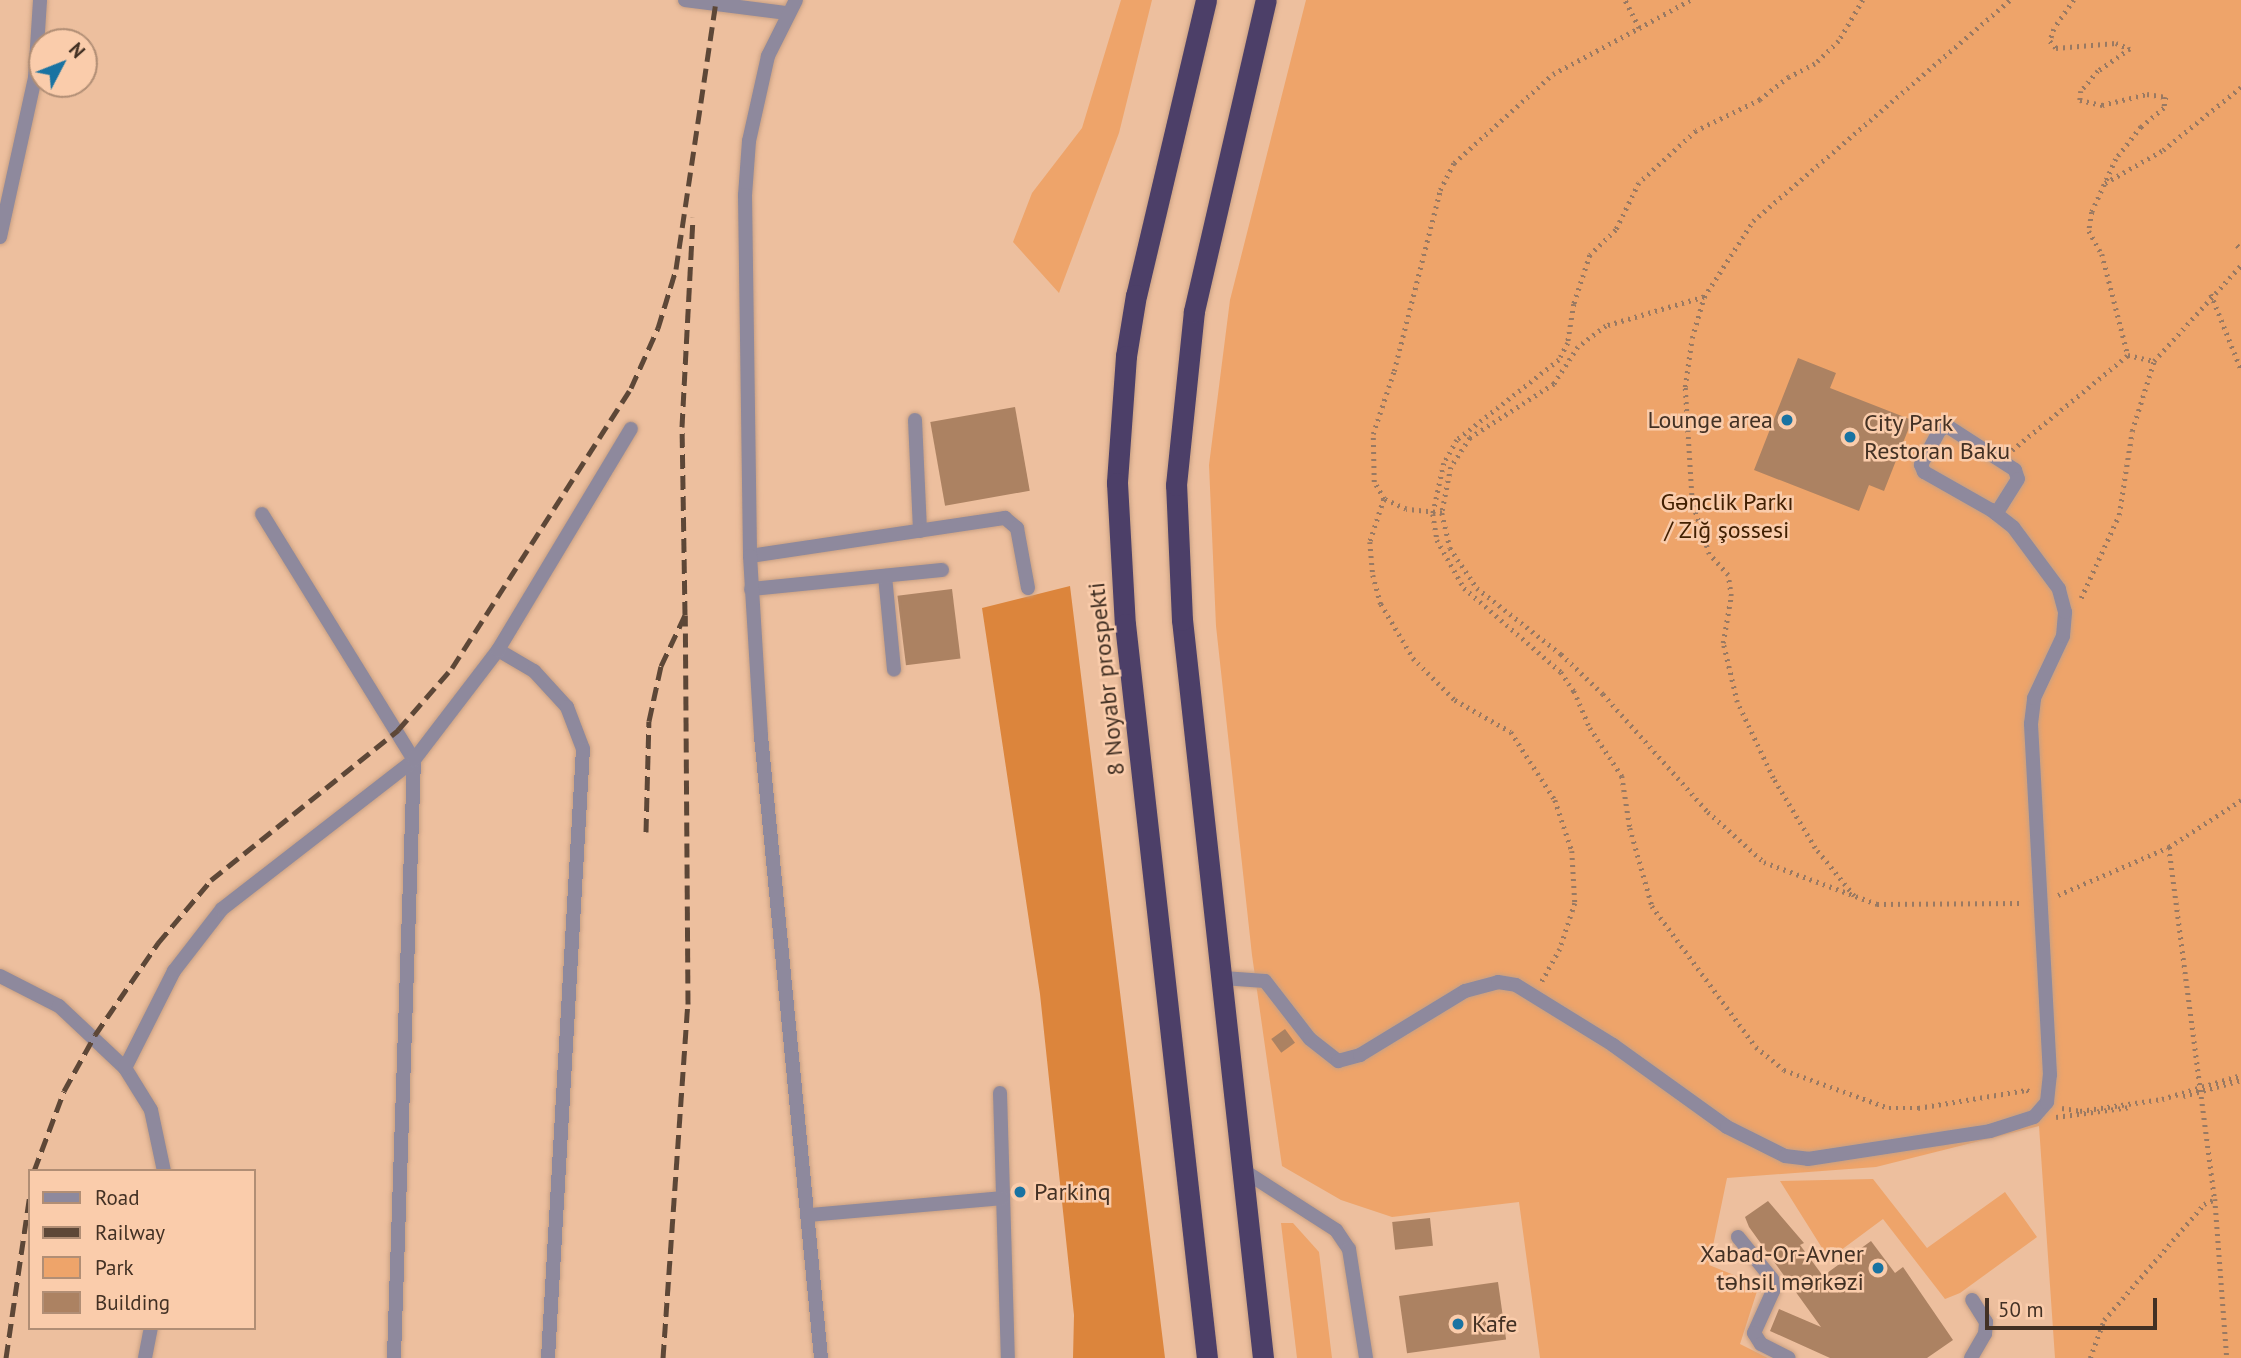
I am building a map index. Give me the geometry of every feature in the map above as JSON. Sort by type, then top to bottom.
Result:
[{"type":"highway","name":"8 Noyabr prospekti","points":[[1206,0],[1136,295],[1126,356],[1117,483],[1125,624],[1207,1358]]},
{"type":"highway","points":[[1264,1358],[1241,1169],[1177,553],[1178,445],[1194,311],[1266,0]]},
{"type":"street","points":[[0,237],[35,78],[40,0]]},
{"type":"street","points":[[685,0],[791,6],[768,55],[749,141],[745,195],[750,556],[761,736],[810,1215],[821,1358]]},
{"type":"street","points":[[915,420],[920,531]]},
{"type":"street","points":[[1223,978],[1265,981],[1310,1039],[1338,1061],[1360,1055],[1465,991],[1498,982],[1516,985],[1613,1045],[1727,1127],[1785,1156],[1808,1159],[1965,1135],[2034,1117],[2047,1102],[2050,1074],[2031,723],[2038,686],[2063,636],[2065,612],[2059,589],[2031,547],[1996,514],[1924,472],[1921,465],[1940,430],[1947,426],[2015,470],[2018,479],[1996,514]]},
{"type":"street","points":[[125,1068],[174,971],[222,908],[414,760],[498,650],[631,429]]},
{"type":"street","points":[[262,514],[414,760],[394,1358]]},
{"type":"street","points":[[750,556],[1012,520],[1028,588]]},
{"type":"street","points":[[751,589],[942,570]]},
{"type":"street","points":[[885,576],[894,670]]},
{"type":"street","points":[[498,650],[534,671],[567,708],[583,749],[548,1358]]},
{"type":"street","points":[[0,976],[59,1006],[125,1068],[151,1110],[164,1169]]},
{"type":"street","points":[[1000,1093],[1008,1358]]},
{"type":"street","points":[[1241,1169],[1336,1230],[1349,1248],[1366,1358]]},
{"type":"street","points":[[810,1215],[1002,1198]]},
{"type":"street","points":[[1738,1237],[1772,1279],[1773,1291],[1754,1333],[1761,1344],[1789,1358]]},
{"type":"street","points":[[1971,1358],[1985,1334],[1986,1322],[1972,1300]]},
{"type":"street","points":[[145,1358],[151,1330]]},
{"type":"path","points":[[1625,0],[1639,27]]},
{"type":"path","points":[[1442,513],[1433,514],[1394,506],[1384,499],[1374,482],[1373,434],[1394,371],[1440,190],[1454,163],[1553,74],[1690,0]]},
{"type":"path","points":[[1863,0],[1839,41],[1815,64],[1760,100],[1696,131],[1639,183],[1616,230],[1590,256],[1574,304],[1568,344],[1559,360],[1457,440],[1444,463],[1433,514],[1437,540],[1464,588],[1561,672],[1574,691],[1590,728],[1622,776],[1630,828],[1652,906],[1756,1047],[1784,1070],[1889,1108],[1918,1108],[2027,1090],[2047,1102],[2080,1111],[2201,1091]]},
{"type":"path","points":[[1855,897],[1801,825],[1737,702],[1723,643],[1731,596],[1728,575],[1709,554],[1692,502],[1685,387],[1692,338],[1704,297],[1753,220],[2010,0]]},
{"type":"path","points":[[2074,0],[2054,29],[2050,41],[2056,48],[2116,43],[2130,49],[2098,71],[2081,91],[2080,100],[2102,105],[2147,94],[2166,97],[2164,108],[2141,127],[2104,183],[2089,231],[2102,254],[2128,355]]},
{"type":"path","points":[[2104,183],[2163,150],[2241,87]]},
{"type":"path","points":[[2237,244],[2241,250]]},
{"type":"path","points":[[2065,612],[2089,588],[2113,533],[2132,430],[2154,361],[2211,294],[2241,265]]},
{"type":"path","points":[[2211,294],[2241,369]]},
{"type":"path","points":[[1704,297],[1606,326],[1578,347],[1554,384],[1470,438],[1451,467],[1442,513],[1450,548],[1477,588],[1561,654],[1603,694],[1708,812],[1764,862],[1877,904],[1926,907],[2039,900],[2069,891],[2168,847],[2241,800]]},
{"type":"path","points":[[2128,355],[2154,361]]},
{"type":"path","points":[[2002,462],[2019,442],[2128,355]]},
{"type":"path","points":[[1384,499],[1375,515],[1369,551],[1381,604],[1395,633],[1455,700],[1511,732],[1541,773],[1564,825],[1576,875],[1575,903],[1546,977],[1537,987],[1530,984]]},
{"type":"path","points":[[2168,847],[2215,1199],[2227,1357]]},
{"type":"path","points":[[2034,1117],[2081,1116],[2201,1091],[2241,1077]]},
{"type":"path","points":[[2090,1358],[2104,1320],[2204,1204],[2215,1199]]},
{"type":"green space","points":[[1121,0],[1152,0],[1119,133],[1059,293],[1013,242],[1032,193],[1082,128]]},
{"type":"green space","name":"Gənclik Parkı / Zığ şossesi","points":[[1306,0],[2241,0],[2241,1358],[2055,1358],[2039,1126],[1876,1167],[1727,1178],[1709,1265],[1759,1285],[1740,1344],[1768,1358],[1540,1358],[1519,1202],[1392,1217],[1341,1200],[1282,1166],[1252,955],[1216,626],[1209,465],[1230,300]]},
{"type":"green space","points":[[1873,1179],[1927,1248],[2005,1192],[2037,1237],[1960,1293],[1945,1299],[1883,1219],[1829,1259],[1780,1181]]},
{"type":"green space","points":[[1281,1223],[1293,1223],[1319,1252],[1332,1358],[1297,1358]]},
{"type":"shaded area","points":[[1070,586],[1165,1358],[1073,1358],[1074,1315],[1040,994],[982,608]]},
{"type":"building","points":[[1798,358],[1836,373],[1830,388],[1912,420],[1884,491],[1869,485],[1859,511],[1754,470]]},
{"type":"building","points":[[1015,407],[1030,491],[945,506],[930,422]]},
{"type":"building","points":[[952,589],[961,658],[906,665],[897,596]]},
{"type":"building","points":[[1285,1029],[1295,1043],[1281,1053],[1271,1039]]},
{"type":"building","points":[[1768,1201],[1804,1243],[1800,1245],[1823,1276],[1871,1241],[1895,1273],[1903,1267],[1953,1340],[1927,1358],[1830,1358],[1770,1331],[1779,1309],[1821,1327],[1749,1227],[1745,1217]]},
{"type":"building","points":[[1430,1218],[1433,1246],[1395,1250],[1392,1222]]},
{"type":"building","points":[[1498,1282],[1506,1339],[1407,1353],[1399,1296]]},
{"type":"railway","points":[[35,1169],[64,1091],[95,1035],[158,943],[211,880],[398,730],[452,668],[631,388],[658,328],[676,269],[716,0]]},
{"type":"railway","points":[[646,832],[649,721],[661,666],[685,615],[682,427],[693,217]]},
{"type":"railway","points":[[663,1358],[688,1004],[685,615]]},
{"type":"railway","points":[[6,1358],[28,1207]]},
{"type":"place","name":"Lounge area","points":[[1787,420]]},
{"type":"place","name":"City Park Restoran Baku","points":[[1850,437]]},
{"type":"place","name":"Parkinq","points":[[1020,1192]]},
{"type":"place","name":"Xabad-Or-Avner təhsil mərkəzi","points":[[1878,1268]]},
{"type":"place","name":"Kafe","points":[[1458,1324]]}]
